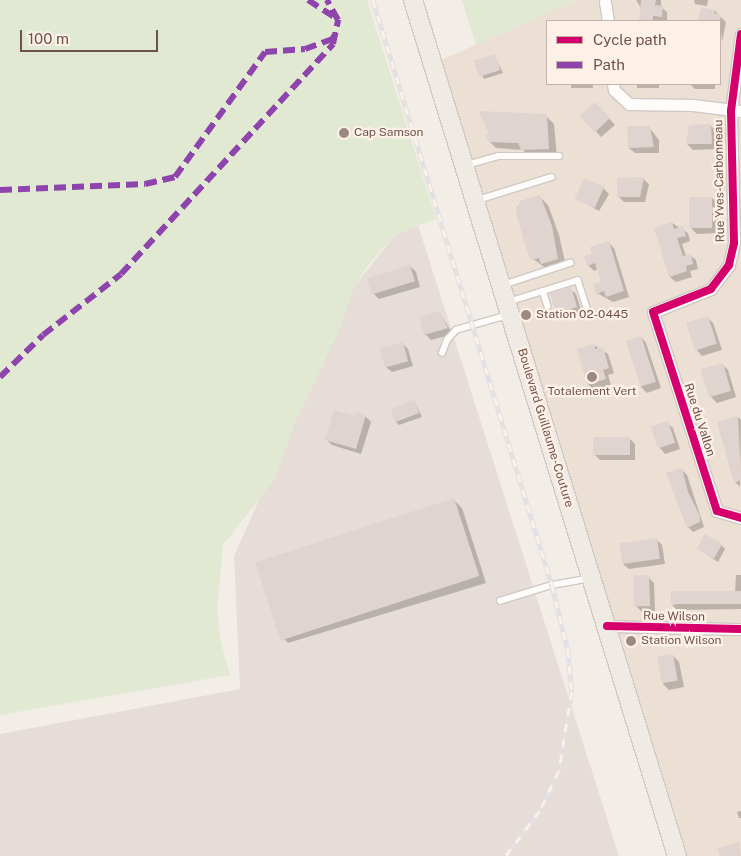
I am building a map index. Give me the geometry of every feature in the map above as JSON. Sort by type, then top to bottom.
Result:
[{"type":"main road","name":"Boulevard Guillaume-Couture","points":[[412,0],[677,856]]},
{"type":"street","points":[[605,2],[608,20]]},
{"type":"street","name":"Rue Yves-Carbonneau","points":[[653,312],[710,289],[729,265],[734,243],[736,111],[741,34]]},
{"type":"street","points":[[613,85],[614,90],[628,104],[693,105],[736,111]]},
{"type":"street","name":"Rue du Vallon","points":[[653,312],[717,511],[741,518]]},
{"type":"street","name":"Rue Wilson","points":[[607,626],[741,629]]},
{"type":"lane","points":[[464,166],[498,156],[558,156]]},
{"type":"lane","points":[[475,201],[552,177]]},
{"type":"lane","points":[[442,353],[447,340],[456,330],[570,262]]},
{"type":"lane","points":[[506,301],[578,280],[587,308]]},
{"type":"lane","points":[[543,291],[548,306]]},
{"type":"lane","points":[[500,601],[552,585],[592,578]]},
{"type":"shaded area","points":[[577,0],[741,0],[741,856],[672,856],[432,64]]},
{"type":"shaded area","points":[[418,225],[619,856],[0,856],[0,734],[240,689],[234,556],[354,287],[395,235]]},
{"type":"green space","points":[[0,0],[367,0],[436,219],[395,235],[369,264],[354,287],[340,329],[294,425],[276,477],[223,545],[217,609],[220,638],[230,675],[0,715]]},
{"type":"green space","points":[[462,0],[577,0],[476,45]]},
{"type":"building","points":[[641,0],[656,0],[655,5],[663,6],[662,17],[653,16],[653,20],[639,20]]},
{"type":"building","points":[[701,7],[715,10],[714,13],[721,15],[720,20],[698,20]]},
{"type":"building","points":[[495,54],[500,70],[479,77],[474,60]]},
{"type":"building","points":[[595,102],[610,118],[595,132],[580,116]]},
{"type":"building","points":[[478,111],[547,114],[549,149],[521,150],[518,143],[489,142],[485,135],[489,133]]},
{"type":"building","points":[[711,124],[712,144],[686,144],[689,125]]},
{"type":"building","points":[[627,126],[650,126],[654,147],[628,148]]},
{"type":"building","points":[[644,177],[640,197],[617,197],[617,178]]},
{"type":"building","points":[[584,178],[604,187],[595,208],[575,199]]},
{"type":"building","points":[[540,195],[552,226],[558,259],[541,264],[539,258],[532,260],[528,254],[516,213],[520,201]]},
{"type":"building","points":[[689,197],[712,197],[712,228],[689,228]]},
{"type":"building","points":[[672,222],[674,229],[683,226],[686,236],[677,238],[683,256],[691,254],[693,264],[686,266],[687,271],[669,277],[654,228]]},
{"type":"building","points":[[609,241],[624,291],[606,297],[604,291],[596,294],[593,284],[601,282],[595,263],[587,266],[584,256],[592,254],[590,247]]},
{"type":"building","points":[[410,265],[415,281],[372,294],[367,278]]},
{"type":"building","points":[[571,287],[577,307],[556,314],[550,293]]},
{"type":"building","points":[[439,311],[448,328],[424,335],[419,317]]},
{"type":"building","points":[[708,316],[717,344],[695,351],[686,323]]},
{"type":"building","points":[[641,336],[656,382],[641,387],[626,341]]},
{"type":"building","points":[[403,342],[408,361],[385,368],[380,348]]},
{"type":"building","points":[[595,344],[595,349],[603,347],[609,368],[603,370],[606,379],[587,385],[577,349]]},
{"type":"building","points":[[723,363],[731,391],[709,397],[701,369]]},
{"type":"building","points":[[414,400],[419,413],[396,422],[391,409]]},
{"type":"building","points":[[334,410],[355,416],[356,412],[366,415],[356,449],[325,440]]},
{"type":"building","points":[[738,416],[741,480],[734,483],[717,422]]},
{"type":"building","points":[[668,421],[675,443],[658,448],[651,427]]},
{"type":"building","points":[[593,437],[630,437],[630,455],[593,455]]},
{"type":"building","points":[[682,468],[688,492],[700,516],[700,522],[687,528],[666,473]]},
{"type":"building","points":[[454,498],[479,576],[281,641],[255,563]]},
{"type":"building","points":[[705,534],[722,544],[714,559],[696,549]]},
{"type":"building","points":[[657,538],[660,559],[622,564],[619,543]]},
{"type":"building","points":[[649,575],[650,606],[634,607],[633,576]]},
{"type":"building","points":[[671,591],[741,591],[741,604],[671,604]]},
{"type":"building","points":[[673,654],[678,681],[662,683],[657,657]]},
{"type":"building","points":[[739,842],[741,856],[720,856],[718,848]]},
{"type":"railway","points":[[373,0],[552,585],[568,650],[572,692],[559,771],[540,811],[506,856]]},
{"type":"marked path","points":[[308,0],[337,19]]},
{"type":"marked path","points":[[0,377],[43,335],[121,274],[333,44],[338,20],[327,0]]},
{"type":"marked path","points":[[0,190],[145,184],[175,177],[265,52],[305,49],[333,39],[334,35]]},
{"type":"cycle path","points":[[741,34],[731,111],[734,243],[729,265],[711,289],[653,312],[717,511],[741,518]]},
{"type":"cycle path","points":[[607,626],[741,629]]},
{"type":"place","name":"Cap Samson","points":[[344,133]]},
{"type":"place","name":"Station 02-0445","points":[[526,315]]},
{"type":"place","name":"Totalement Vert","points":[[592,377]]},
{"type":"place","name":"Station Wilson","points":[[631,641]]}]
